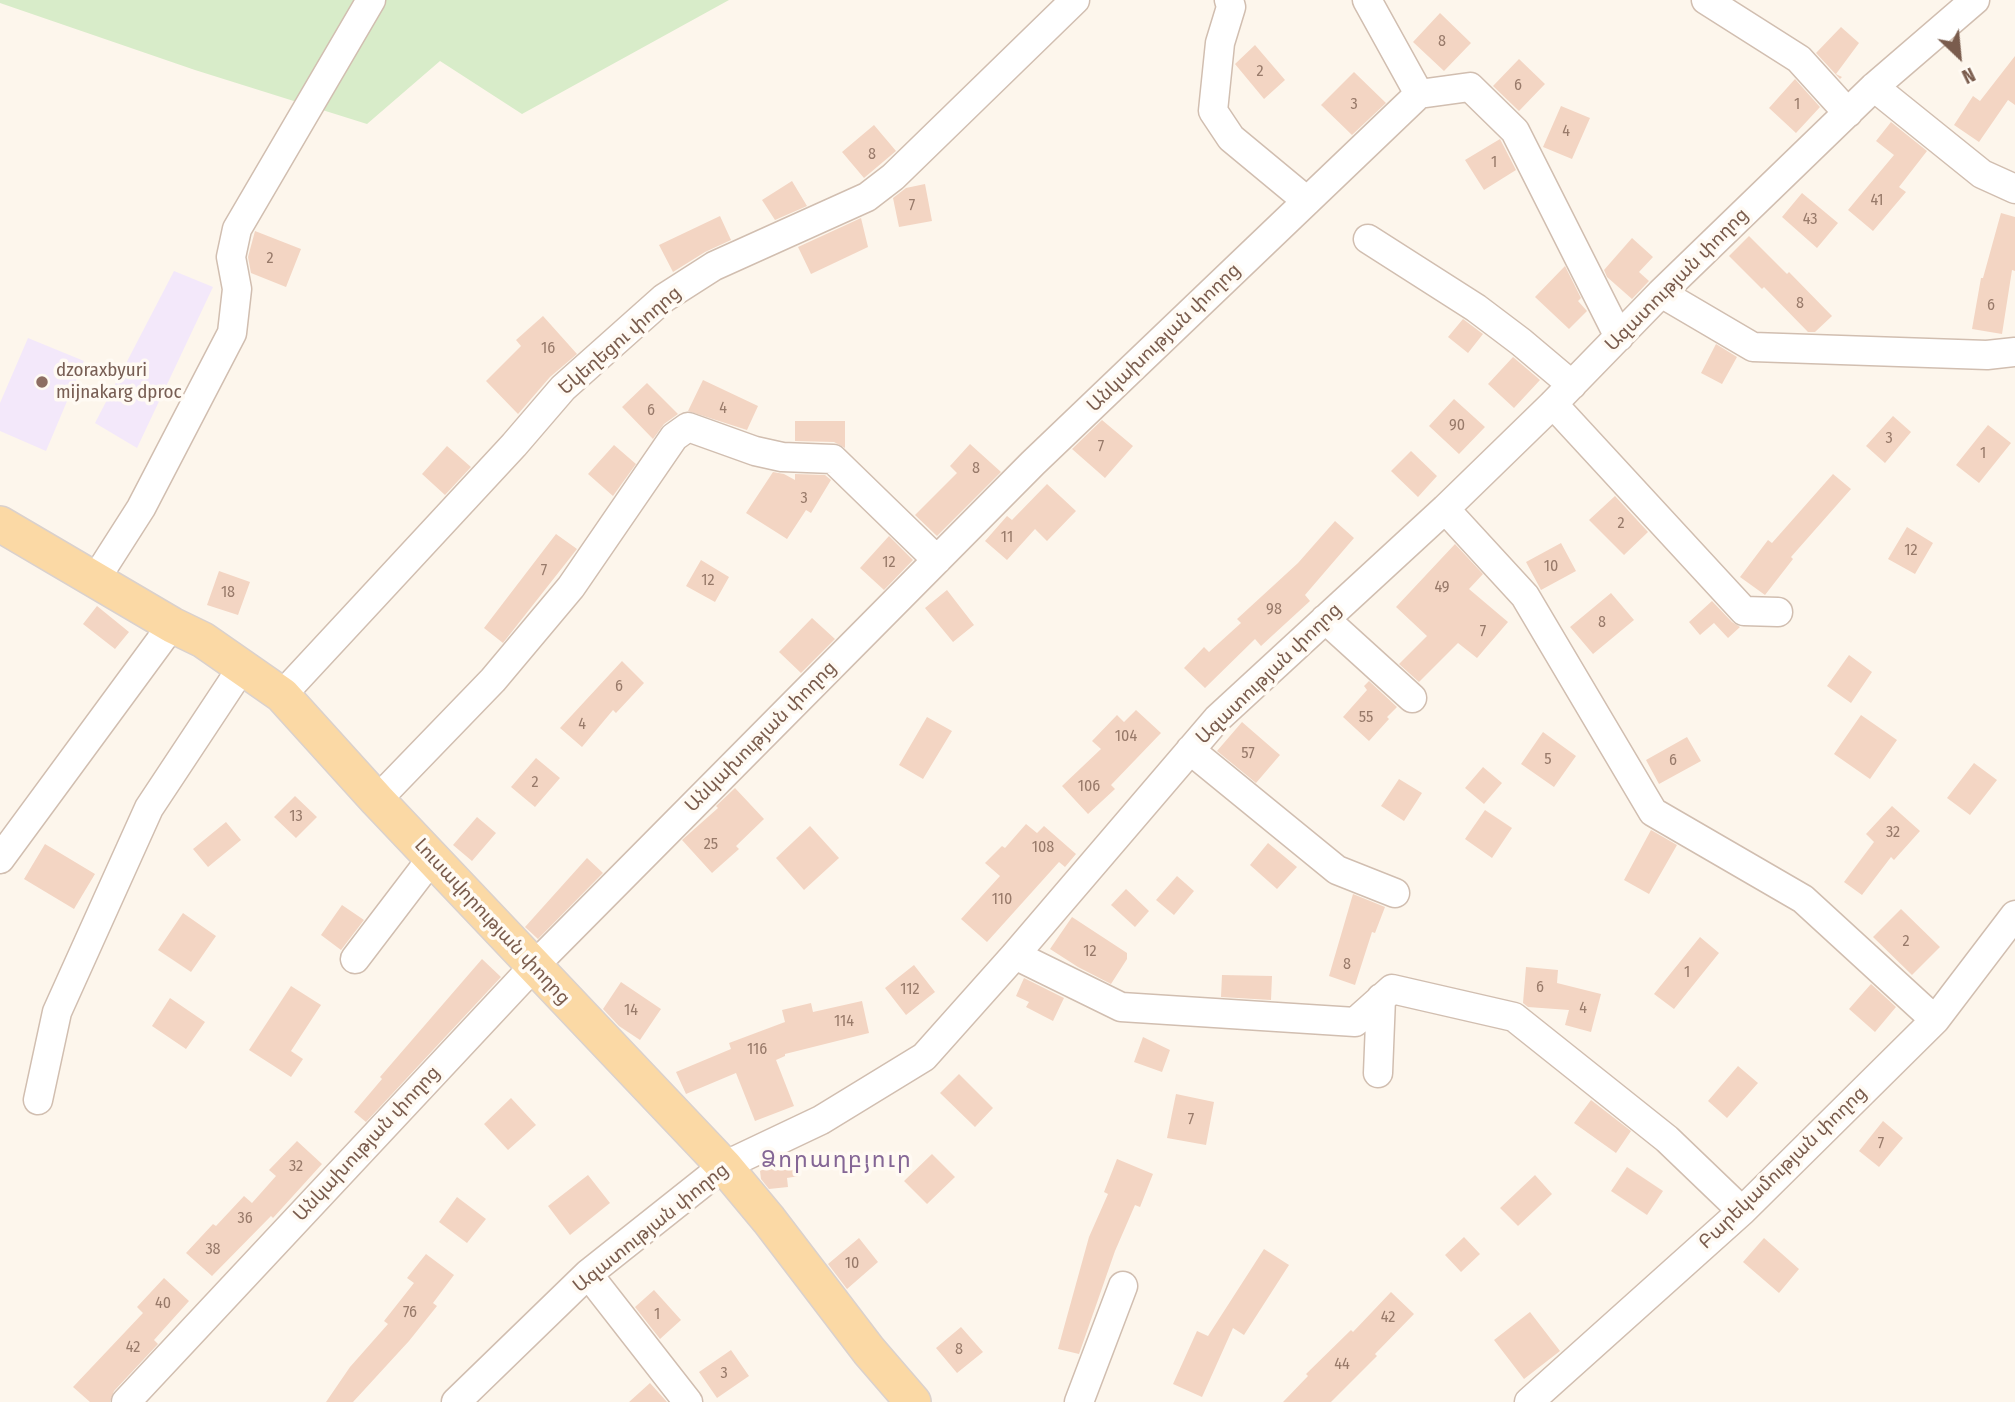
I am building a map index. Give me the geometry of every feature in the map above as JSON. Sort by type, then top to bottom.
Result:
[{"type":"main road","name":"Լուսավորության փողոց","points":[[0,524],[172,625],[203,640],[282,695],[377,800],[724,1166],[769,1220],[869,1351],[913,1402]]},
{"type":"street","points":[[95,580],[141,508],[232,333],[237,289],[231,257],[237,229],[371,0]]},
{"type":"street","name":"Եկեղեցու փողոց","points":[[282,695],[514,445],[564,387],[664,298],[714,266],[867,197],[893,177],[1075,0]]},
{"type":"street","points":[[1229,0],[1231,7],[1220,43],[1213,111],[1231,138],[1307,201]]},
{"type":"street","points":[[1367,0],[1419,94],[1470,87],[1515,131],[1619,337]]},
{"type":"street","points":[[1706,0],[1799,60],[1848,113]]},
{"type":"street","name":"Ազատության փողոց","points":[[456,1402],[588,1274],[724,1166],[821,1120],[924,1057],[1217,719],[1445,509],[1563,395],[1661,293],[1874,87],[1975,0]]},
{"type":"street","points":[[1874,87],[1982,174],[2015,189]]},
{"type":"street","name":"Անկախության փողոց","points":[[126,1402],[534,966],[1043,454],[1419,94]]},
{"type":"street","points":[[1368,239],[1476,308],[1521,342],[1744,611],[1778,612]]},
{"type":"street","points":[[1661,293],[1753,347],[1987,355],[2015,352]]},
{"type":"street","points":[[377,800],[493,680],[571,587],[674,437],[688,427],[755,451],[782,457],[833,459],[937,560]]},
{"type":"street","points":[[1445,509],[1525,596],[1653,812],[1803,899],[1935,1020]]},
{"type":"street","points":[[1325,619],[1412,698]]},
{"type":"street","points":[[0,859],[172,625]]},
{"type":"street","points":[[38,1100],[57,1012],[149,808],[243,666]]},
{"type":"street","points":[[1190,750],[1337,870],[1395,893]]},
{"type":"street","points":[[355,959],[432,858]]},
{"type":"street","name":"Բարեկամության փողոց","points":[[1529,1402],[1741,1211],[1935,1020],[2015,915]]},
{"type":"street","points":[[1015,955],[1121,1007],[1355,1021],[1392,989],[1514,1017],[1667,1139],[1741,1211]]},
{"type":"street","points":[[1378,1073],[1381,998]]},
{"type":"street","points":[[588,1274],[688,1402]]},
{"type":"street","points":[[1079,1402],[1123,1286]]},
{"type":"shaded area","points":[[174,271],[213,287],[137,448],[95,423]]},
{"type":"shaded area","name":"dzoraxbyuri mijnakarg dproc","points":[[28,338],[84,361],[46,451],[0,431],[0,403]]},
{"type":"green space","points":[[0,0],[729,0],[522,114],[440,61],[367,124],[195,70],[0,3]]},
{"type":"building","points":[[1440,13],[1471,43],[1444,71],[1413,42]]},
{"type":"building","points":[[1841,27],[1859,43],[1836,74],[1842,77],[1840,79],[1816,53]]},
{"type":"building","points":[[1255,45],[1285,80],[1264,99],[1235,64]]},
{"type":"building","points":[[2015,56],[2015,105],[2008,100],[1979,142],[1954,125],[1973,96],[1980,101]]},
{"type":"building","points":[[1519,59],[1545,84],[1519,111],[1493,86]]},
{"type":"building","points":[[1354,72],[1386,103],[1352,135],[1321,105]]},
{"type":"building","points":[[1795,79],[1820,107],[1796,133],[1769,108]]},
{"type":"building","points":[[1561,106],[1590,118],[1572,159],[1543,147]]},
{"type":"building","points":[[1891,122],[1927,151],[1899,187],[1906,192],[1873,231],[1848,210],[1894,155],[1876,141]]},
{"type":"building","points":[[874,125],[896,151],[864,178],[842,152]]},
{"type":"building","points":[[1500,139],[1516,170],[1484,190],[1465,160]]},
{"type":"building","points":[[792,181],[807,206],[775,220],[762,200]]},
{"type":"building","points":[[925,184],[932,221],[899,227],[893,198],[906,188]]},
{"type":"building","points":[[1802,193],[1838,223],[1817,248],[1782,217]]},
{"type":"building","points":[[2001,213],[2015,217],[2015,271],[2012,270],[2002,334],[1972,329],[1981,278]]},
{"type":"building","points":[[720,216],[731,240],[673,272],[659,245]]},
{"type":"building","points":[[861,218],[868,247],[811,274],[798,247]]},
{"type":"building","points":[[255,231],[301,249],[286,287],[251,273],[248,257]]},
{"type":"building","points":[[1749,236],[1832,316],[1815,332],[1808,332],[1729,256]]},
{"type":"building","points":[[1632,238],[1653,257],[1639,272],[1649,281],[1632,299],[1607,277],[1604,270]]},
{"type":"building","points":[[1565,266],[1581,298],[1578,301],[1587,311],[1569,329],[1535,297]]},
{"type":"building","points":[[543,316],[577,354],[550,377],[518,414],[486,381],[521,346],[516,340]]},
{"type":"building","points":[[1463,319],[1483,334],[1468,353],[1448,337]]},
{"type":"building","points":[[1716,344],[1737,357],[1722,384],[1701,373]]},
{"type":"building","points":[[1513,357],[1540,380],[1514,408],[1488,384]]},
{"type":"building","points":[[703,380],[758,406],[747,430],[688,411]]},
{"type":"building","points":[[647,383],[678,414],[664,424],[653,439],[622,407]]},
{"type":"building","points":[[1454,399],[1485,427],[1459,454],[1429,426]]},
{"type":"building","points":[[1893,416],[1911,432],[1885,463],[1866,446]]},
{"type":"building","points":[[1102,420],[1133,446],[1105,478],[1072,449]]},
{"type":"building","points":[[795,421],[845,421],[845,448],[834,442],[795,441]]},
{"type":"building","points":[[1988,425],[2011,443],[1979,483],[1956,465]]},
{"type":"building","points":[[970,444],[1001,472],[937,536],[915,515],[957,473],[950,466]]},
{"type":"building","points":[[614,445],[636,464],[613,496],[588,474]]},
{"type":"building","points":[[447,446],[471,467],[445,495],[422,474]]},
{"type":"building","points":[[1411,451],[1437,476],[1418,497],[1391,471]]},
{"type":"building","points":[[773,472],[795,480],[795,474],[825,475],[831,480],[811,513],[806,510],[787,539],[746,513]]},
{"type":"building","points":[[1833,474],[1851,489],[1791,557],[1793,559],[1765,595],[1740,577],[1768,540],[1772,543]]},
{"type":"building","points":[[1047,484],[1076,511],[1047,541],[1035,529],[1007,560],[985,541],[1007,516],[1012,520]]},
{"type":"building","points":[[1615,496],[1648,532],[1624,555],[1589,520]]},
{"type":"building","points":[[1335,521],[1354,538],[1305,595],[1310,601],[1261,646],[1255,639],[1205,688],[1184,668],[1204,647],[1209,652],[1241,623],[1237,619],[1298,563]]},
{"type":"building","points":[[1907,527],[1933,543],[1915,574],[1888,559]]},
{"type":"building","points":[[556,534],[577,549],[503,643],[484,628]]},
{"type":"building","points":[[889,536],[913,560],[884,590],[860,568]]},
{"type":"building","points":[[1561,543],[1576,571],[1541,590],[1526,562]]},
{"type":"building","points":[[1455,544],[1483,574],[1469,589],[1508,622],[1477,658],[1458,643],[1419,682],[1399,664],[1427,636],[1396,607]]},
{"type":"building","points":[[701,560],[729,577],[715,602],[686,586]]},
{"type":"building","points":[[219,571],[250,582],[238,615],[207,605]]},
{"type":"building","points":[[947,590],[974,625],[953,642],[925,608]]},
{"type":"building","points":[[1611,593],[1634,620],[1593,654],[1570,627]]},
{"type":"building","points":[[1712,601],[1740,627],[1728,638],[1714,623],[1700,635],[1689,622]]},
{"type":"building","points":[[97,606],[129,632],[115,649],[83,624]]},
{"type":"building","points":[[812,618],[835,639],[801,673],[779,652]]},
{"type":"building","points":[[1849,655],[1872,672],[1851,703],[1827,686]]},
{"type":"building","points":[[622,661],[644,683],[616,713],[613,710],[582,747],[560,728]]},
{"type":"building","points":[[1369,681],[1397,707],[1369,741],[1343,717],[1367,690],[1364,686]]},
{"type":"building","points":[[1136,710],[1161,733],[1111,785],[1115,789],[1088,814],[1062,786],[1101,749],[1092,741],[1117,715],[1124,722]]},
{"type":"building","points":[[1861,715],[1897,740],[1870,779],[1834,754]]},
{"type":"building","points":[[927,717],[952,731],[923,779],[899,765]]},
{"type":"building","points":[[1242,722],[1280,755],[1256,783],[1217,751]]},
{"type":"building","points":[[1543,732],[1576,756],[1554,787],[1521,764]]},
{"type":"building","points":[[1687,737],[1701,761],[1659,784],[1646,760]]},
{"type":"building","points":[[536,758],[560,778],[535,807],[511,787]]},
{"type":"building","points":[[1974,763],[1997,780],[1970,815],[1947,798]]},
{"type":"building","points":[[1483,767],[1502,783],[1484,804],[1465,788]]},
{"type":"building","points":[[1399,779],[1422,793],[1404,821],[1381,806]]},
{"type":"building","points":[[735,788],[764,819],[736,846],[739,849],[712,873],[682,840],[718,808],[716,806]]},
{"type":"building","points":[[295,796],[317,817],[296,838],[274,817]]},
{"type":"building","points":[[1892,806],[1920,831],[1894,860],[1891,857],[1862,895],[1844,882],[1874,842],[1866,834]]},
{"type":"building","points":[[1485,810],[1512,828],[1492,858],[1465,839]]},
{"type":"building","points":[[477,817],[496,833],[472,861],[453,845]]},
{"type":"building","points":[[226,822],[241,840],[208,867],[193,849]]},
{"type":"building","points":[[1026,824],[1037,833],[1044,826],[1076,854],[1065,867],[1059,862],[987,942],[961,919],[1000,876],[985,863],[1002,846],[1005,848]]},
{"type":"building","points":[[810,826],[839,858],[804,890],[776,858]]},
{"type":"building","points":[[1651,830],[1677,845],[1649,894],[1624,880]]},
{"type":"building","points":[[1268,843],[1297,867],[1277,889],[1250,865]]},
{"type":"building","points":[[45,844],[95,874],[74,909],[24,879]]},
{"type":"building","points":[[587,858],[603,873],[538,939],[525,927]]},
{"type":"building","points":[[1177,876],[1194,891],[1174,915],[1156,900]]},
{"type":"building","points":[[1126,889],[1149,911],[1135,927],[1111,905]]},
{"type":"building","points":[[1353,894],[1385,907],[1375,933],[1372,932],[1355,985],[1329,976]]},
{"type":"building","points":[[342,905],[364,920],[341,950],[321,935]]},
{"type":"building","points":[[1901,909],[1940,947],[1912,975],[1873,937]]},
{"type":"building","points":[[183,913],[216,936],[191,972],[158,950]]},
{"type":"building","points":[[1072,917],[1127,953],[1127,959],[1111,984],[1050,949]]},
{"type":"building","points":[[1700,937],[1719,953],[1674,1009],[1654,994]]},
{"type":"building","points":[[482,959],[501,977],[366,1122],[354,1112],[382,1079],[380,1077]]},
{"type":"building","points":[[914,965],[935,992],[906,1015],[885,988]]},
{"type":"building","points":[[1526,967],[1558,970],[1557,983],[1601,994],[1591,1032],[1565,1025],[1569,1010],[1528,1007],[1523,1003]]},
{"type":"building","points":[[1222,975],[1272,976],[1271,1000],[1221,997]]},
{"type":"building","points":[[1024,978],[1064,998],[1053,1021],[1026,1007],[1029,1002],[1016,996]]},
{"type":"building","points":[[621,982],[661,1009],[640,1040],[619,1026],[603,1009]]},
{"type":"building","points":[[1871,984],[1896,1007],[1875,1032],[1849,1009]]},
{"type":"building","points":[[291,986],[321,1005],[291,1051],[303,1059],[291,1077],[249,1050]]},
{"type":"building","points":[[170,998],[205,1022],[186,1049],[152,1026]]},
{"type":"building","points":[[862,1001],[869,1033],[785,1054],[776,1060],[794,1106],[755,1121],[736,1073],[686,1094],[676,1072],[731,1049],[729,1043],[785,1022],[782,1010],[811,1003],[813,1012]]},
{"type":"building","points":[[1143,1037],[1170,1050],[1162,1072],[1134,1062]]},
{"type":"building","points":[[1738,1066],[1758,1083],[1727,1118],[1708,1101]]},
{"type":"building","points":[[959,1074],[993,1108],[975,1127],[940,1093]]},
{"type":"building","points":[[1176,1094],[1214,1102],[1206,1145],[1167,1138]]},
{"type":"building","points":[[511,1098],[536,1125],[508,1150],[484,1124]]},
{"type":"building","points":[[1591,1100],[1631,1131],[1616,1153],[1574,1123]]},
{"type":"building","points":[[1883,1121],[1903,1138],[1879,1167],[1859,1151]]},
{"type":"building","points":[[297,1141],[322,1164],[273,1218],[271,1216],[212,1276],[186,1253],[244,1196],[252,1203],[276,1176],[269,1170]]},
{"type":"building","points":[[932,1154],[955,1177],[927,1204],[904,1181]]},
{"type":"building","points":[[788,1156],[799,1176],[787,1178],[788,1187],[769,1189],[761,1179],[760,1171]]},
{"type":"building","points":[[1117,1159],[1153,1174],[1140,1207],[1135,1205],[1115,1251],[1079,1354],[1058,1349],[1089,1237],[1108,1194],[1104,1192]]},
{"type":"building","points":[[1627,1167],[1663,1191],[1647,1215],[1611,1191]]},
{"type":"building","points":[[588,1175],[610,1203],[570,1235],[548,1206]]},
{"type":"building","points":[[1535,1175],[1552,1194],[1518,1226],[1500,1208]]},
{"type":"building","points":[[457,1197],[486,1219],[467,1243],[439,1222]]},
{"type":"building","points":[[1464,1237],[1480,1254],[1461,1272],[1445,1255]]},
{"type":"building","points":[[859,1238],[878,1262],[847,1289],[828,1264]]},
{"type":"building","points":[[1764,1238],[1799,1269],[1779,1293],[1743,1262]]},
{"type":"building","points":[[1264,1249],[1289,1265],[1244,1335],[1233,1328],[1202,1397],[1173,1384],[1197,1331],[1208,1336]]},
{"type":"building","points":[[426,1254],[454,1275],[433,1303],[437,1306],[353,1402],[326,1402],[350,1367],[388,1324],[384,1321],[414,1283],[407,1278]]},
{"type":"building","points":[[164,1278],[189,1301],[154,1340],[158,1344],[114,1391],[110,1402],[90,1402],[73,1387],[143,1313],[137,1307]]},
{"type":"building","points":[[654,1290],[681,1320],[660,1339],[635,1307]]},
{"type":"building","points":[[1391,1292],[1414,1314],[1375,1354],[1377,1356],[1331,1402],[1283,1402],[1308,1376],[1306,1374],[1351,1330],[1353,1332]]},
{"type":"building","points":[[1530,1312],[1560,1351],[1524,1379],[1494,1340]]},
{"type":"building","points":[[961,1327],[983,1352],[957,1373],[936,1348]]},
{"type":"building","points":[[731,1350],[749,1376],[717,1398],[699,1372]]},
{"type":"building","points":[[650,1383],[667,1402],[629,1402]]},
{"type":"place","name":"dzoraxbyuri mijnakarg dproc","points":[[42,382]]},
{"type":"district","name":"Ձորաղբյուր","points":[[837,1161]]}]
